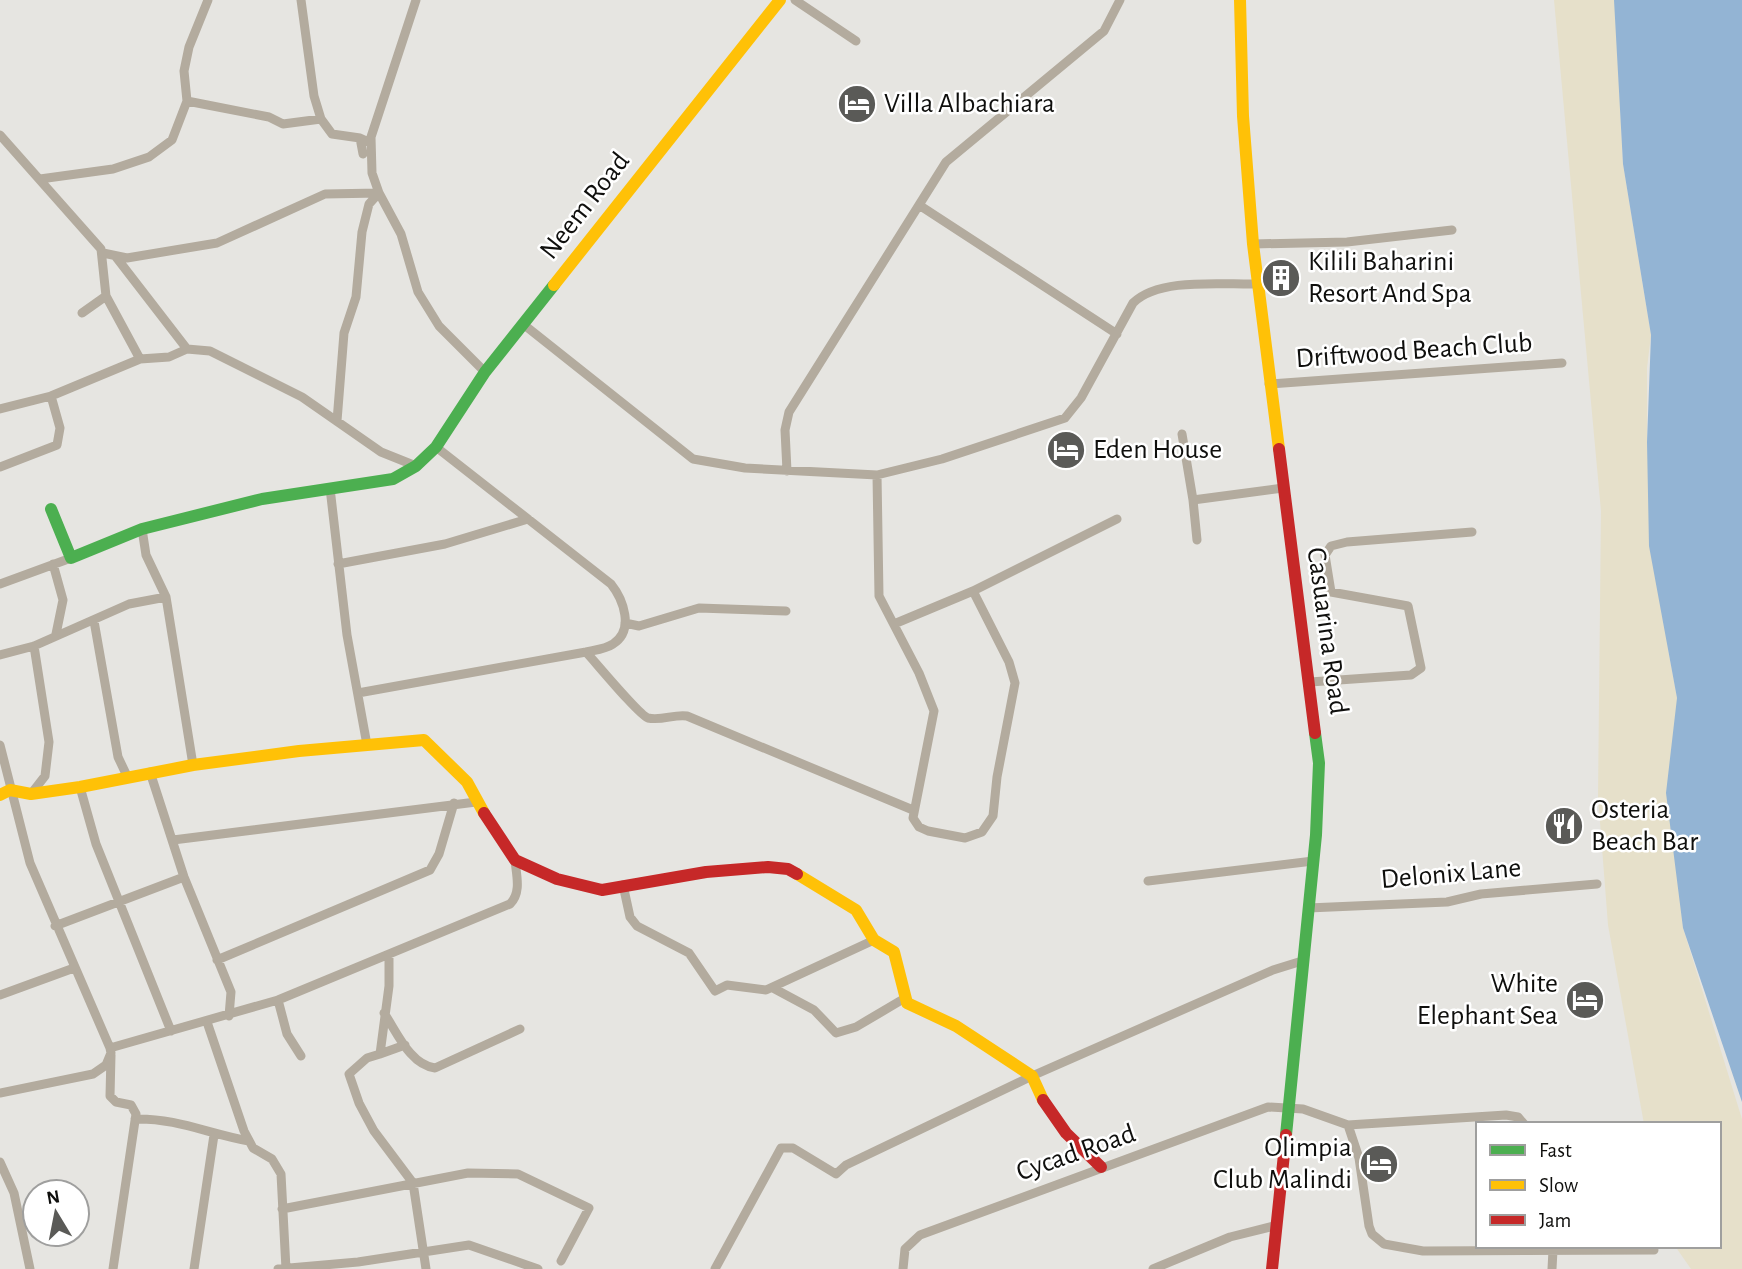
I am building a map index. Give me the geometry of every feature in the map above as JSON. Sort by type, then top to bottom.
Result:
[{"type":"street","points":[[40,179],[113,169],[149,157],[172,140],[187,101],[184,71],[196,25],[208,0]]},
{"type":"street","points":[[301,0],[314,96],[321,120],[332,134],[360,138],[371,143]]},
{"type":"street","points":[[416,0],[371,143],[372,173],[379,193],[401,234],[418,292],[439,326],[485,372]]},
{"type":"street","name":"Neem Road","points":[[71,558],[142,529],[262,499],[393,479],[416,466],[436,447],[485,372],[780,0]]},
{"type":"street","points":[[795,0],[856,41]]},
{"type":"street","points":[[787,471],[785,430],[789,412],[946,162],[1104,31],[1120,0]]},
{"type":"street","name":"Casuarina Road","points":[[1240,0],[1243,117],[1253,244],[1269,384],[1310,682],[1320,780],[1274,1226],[1272,1269]]},
{"type":"street","points":[[187,101],[269,117],[284,124],[321,120]]},
{"type":"street","points":[[0,135],[103,253],[116,257],[127,258],[218,243],[325,194],[379,193]]},
{"type":"street","points":[[360,138],[363,153]]},
{"type":"street","points":[[337,421],[344,333],[356,297],[362,232],[369,204],[379,193]]},
{"type":"street","points":[[919,205],[1117,334]]},
{"type":"street","points":[[1253,244],[1347,242],[1452,230]]},
{"type":"street","points":[[103,253],[106,296],[140,359]]},
{"type":"street","points":[[116,257],[187,349]]},
{"type":"street","points":[[523,324],[685,455],[713,465],[877,475],[942,459],[1065,418],[1081,398],[1133,303],[1148,291],[1194,285],[1258,284]]},
{"type":"street","points":[[82,313],[106,296]]},
{"type":"street","points":[[0,410],[51,396],[140,359],[169,357],[187,349],[210,351],[263,376],[337,421],[381,452],[416,466]]},
{"type":"street","name":"Driftwood Beach Club","points":[[1269,384],[1562,363]]},
{"type":"street","points":[[0,467],[57,445],[60,428],[51,396]]},
{"type":"street","points":[[1182,434],[1197,540]]},
{"type":"street","points":[[358,693],[586,652],[614,644],[623,632],[623,602],[611,584],[436,447]]},
{"type":"street","points":[[877,475],[878,593],[919,673],[934,711],[913,810],[919,827],[965,838],[982,832],[993,816],[997,776],[1015,683],[1009,662],[973,591]]},
{"type":"street","points":[[330,488],[338,564],[367,745]]},
{"type":"street","points":[[1192,500],[1283,488]]},
{"type":"street","points":[[0,584],[71,558],[51,509]]},
{"type":"street","points":[[338,564],[445,544],[528,519]]},
{"type":"street","points":[[894,624],[973,591],[1117,519]]},
{"type":"street","points":[[142,529],[146,555],[166,597],[193,765]]},
{"type":"street","points":[[1310,682],[1411,675],[1419,671],[1418,642],[1408,606],[1331,592],[1327,582],[1327,549],[1336,543],[1472,531]]},
{"type":"street","points":[[53,564],[63,600],[56,634]]},
{"type":"street","points":[[0,655],[34,646],[129,604],[166,597]]},
{"type":"street","points":[[625,623],[639,626],[650,624],[699,608],[786,611]]},
{"type":"street","points":[[94,621],[118,757],[127,776]]},
{"type":"street","points":[[31,794],[45,776],[49,742],[34,646]]},
{"type":"street","points":[[586,652],[619,686],[638,712],[648,718],[687,716],[913,810]]},
{"type":"street","points":[[5,792],[31,794],[193,765],[424,740],[464,779],[515,860],[518,886],[515,899],[510,904],[278,1000],[110,1051]]},
{"type":"street","points":[[0,745],[10,778],[5,792],[30,863],[110,1051],[114,1065],[110,1096],[116,1102],[131,1105],[135,1112],[113,1269]]},
{"type":"street","points":[[150,772],[184,877],[231,992],[229,1016]]},
{"type":"street","points":[[80,787],[96,844],[117,901],[171,1031]]},
{"type":"street","points":[[173,841],[476,802]]},
{"type":"street","points":[[217,960],[430,870],[439,854],[454,803]]},
{"type":"street","points":[[515,860],[575,886],[602,890],[706,872],[768,867],[788,869],[856,910],[874,940],[894,952],[905,998],[914,1008],[956,1027],[1032,1076],[1037,1092],[1066,1133],[1101,1167]]},
{"type":"street","points":[[1148,881],[1313,862]]},
{"type":"street","points":[[55,926],[184,877]]},
{"type":"street","name":"Delonix Lane","points":[[1308,908],[1447,902],[1481,894],[1597,884]]},
{"type":"street","points":[[623,885],[631,917],[637,926],[689,953],[715,992],[727,985],[760,992],[773,988],[874,940]]},
{"type":"street","points":[[380,1054],[389,986],[389,956]]},
{"type":"street","points":[[715,1269],[781,1148],[793,1148],[836,1174],[846,1165],[1032,1076],[1273,970],[1302,961]]},
{"type":"street","points":[[0,995],[74,968]]},
{"type":"street","points":[[773,988],[819,1014],[836,1033],[856,1027],[905,998]]},
{"type":"street","points":[[278,1000],[287,1034],[301,1056]]},
{"type":"street","points":[[384,1013],[418,1061],[435,1068],[520,1029]]},
{"type":"street","points":[[207,1022],[249,1141],[256,1151],[277,1164],[281,1174],[283,1268],[358,1262],[475,1246],[538,1269]]},
{"type":"street","points":[[405,1045],[361,1062],[349,1074],[374,1131],[413,1183],[421,1252],[426,1269]]},
{"type":"street","points":[[0,1093],[93,1074],[106,1065],[110,1051]]},
{"type":"street","name":"Cycad Road","points":[[903,1269],[905,1249],[920,1235],[1254,1111],[1277,1105],[1324,1114],[1348,1125]]},
{"type":"street","points":[[1522,1122],[1518,1117],[1506,1115],[1348,1125],[1359,1158],[1372,1234],[1384,1244],[1423,1251],[1654,1250]]},
{"type":"street","points":[[135,1119],[163,1118],[214,1135],[249,1141]]},
{"type":"street","points":[[194,1269],[214,1135]]},
{"type":"street","points":[[0,1162],[14,1193],[30,1269]]},
{"type":"street","points":[[282,1209],[468,1173],[518,1174],[589,1208],[561,1261]]},
{"type":"street","points":[[1153,1269],[1230,1237],[1274,1226]]},
{"type":"street","points":[[1552,1269],[1553,1250]]},
{"type":"sand","points":[[1554,0],[1615,0],[1623,164],[1651,335],[1647,368],[1647,442],[1668,649],[1677,698],[1679,879],[1683,928],[1742,1119],[1742,1269],[1691,1269],[1676,1248],[1721,1248],[1721,1122],[1644,1122],[1608,925],[1598,796],[1601,511]]},
{"type":"water","points":[[1614,0],[1742,0],[1742,1102],[1683,928],[1666,793],[1677,698],[1649,546],[1647,442],[1651,335],[1623,164]]},
{"type":"traffic: fast","points":[[51,509],[71,558],[142,529],[262,499],[393,479],[416,466],[436,447],[485,372],[554,285]]},
{"type":"traffic: fast","points":[[1286,1135],[1316,835],[1319,763],[1315,733]]},
{"type":"traffic: slow","points":[[554,285],[780,0]]},
{"type":"traffic: slow","points":[[1240,0],[1243,116],[1253,244],[1279,449]]},
{"type":"traffic: slow","points":[[0,795],[10,790],[31,794],[80,787],[193,765],[299,751],[424,740],[467,782],[484,813]]},
{"type":"traffic: slow","points":[[797,874],[856,910],[874,940],[894,952],[907,1003],[956,1026],[1032,1076],[1043,1100]]},
{"type":"traffic: jam","points":[[1279,449],[1315,733]]},
{"type":"traffic: jam","points":[[484,813],[515,860],[557,879],[602,890],[706,872],[768,867],[788,869],[797,874]]},
{"type":"traffic: jam","points":[[1043,1100],[1066,1133],[1101,1167]]},
{"type":"traffic: jam","points":[[1272,1269],[1286,1135]]},
{"type":"place","name":"Villa Albachiara","points":[[857,104]]},
{"type":"place","name":"Kilili Baharini Resort And Spa","points":[[1281,278]]},
{"type":"place","name":"Eden House","points":[[1066,450]]},
{"type":"place","name":"Osteria Beach Bar","points":[[1564,826]]},
{"type":"place","name":"White Elephant Sea","points":[[1585,1000]]},
{"type":"place","name":"Olimpia Club Malindi","points":[[1379,1164]]}]
